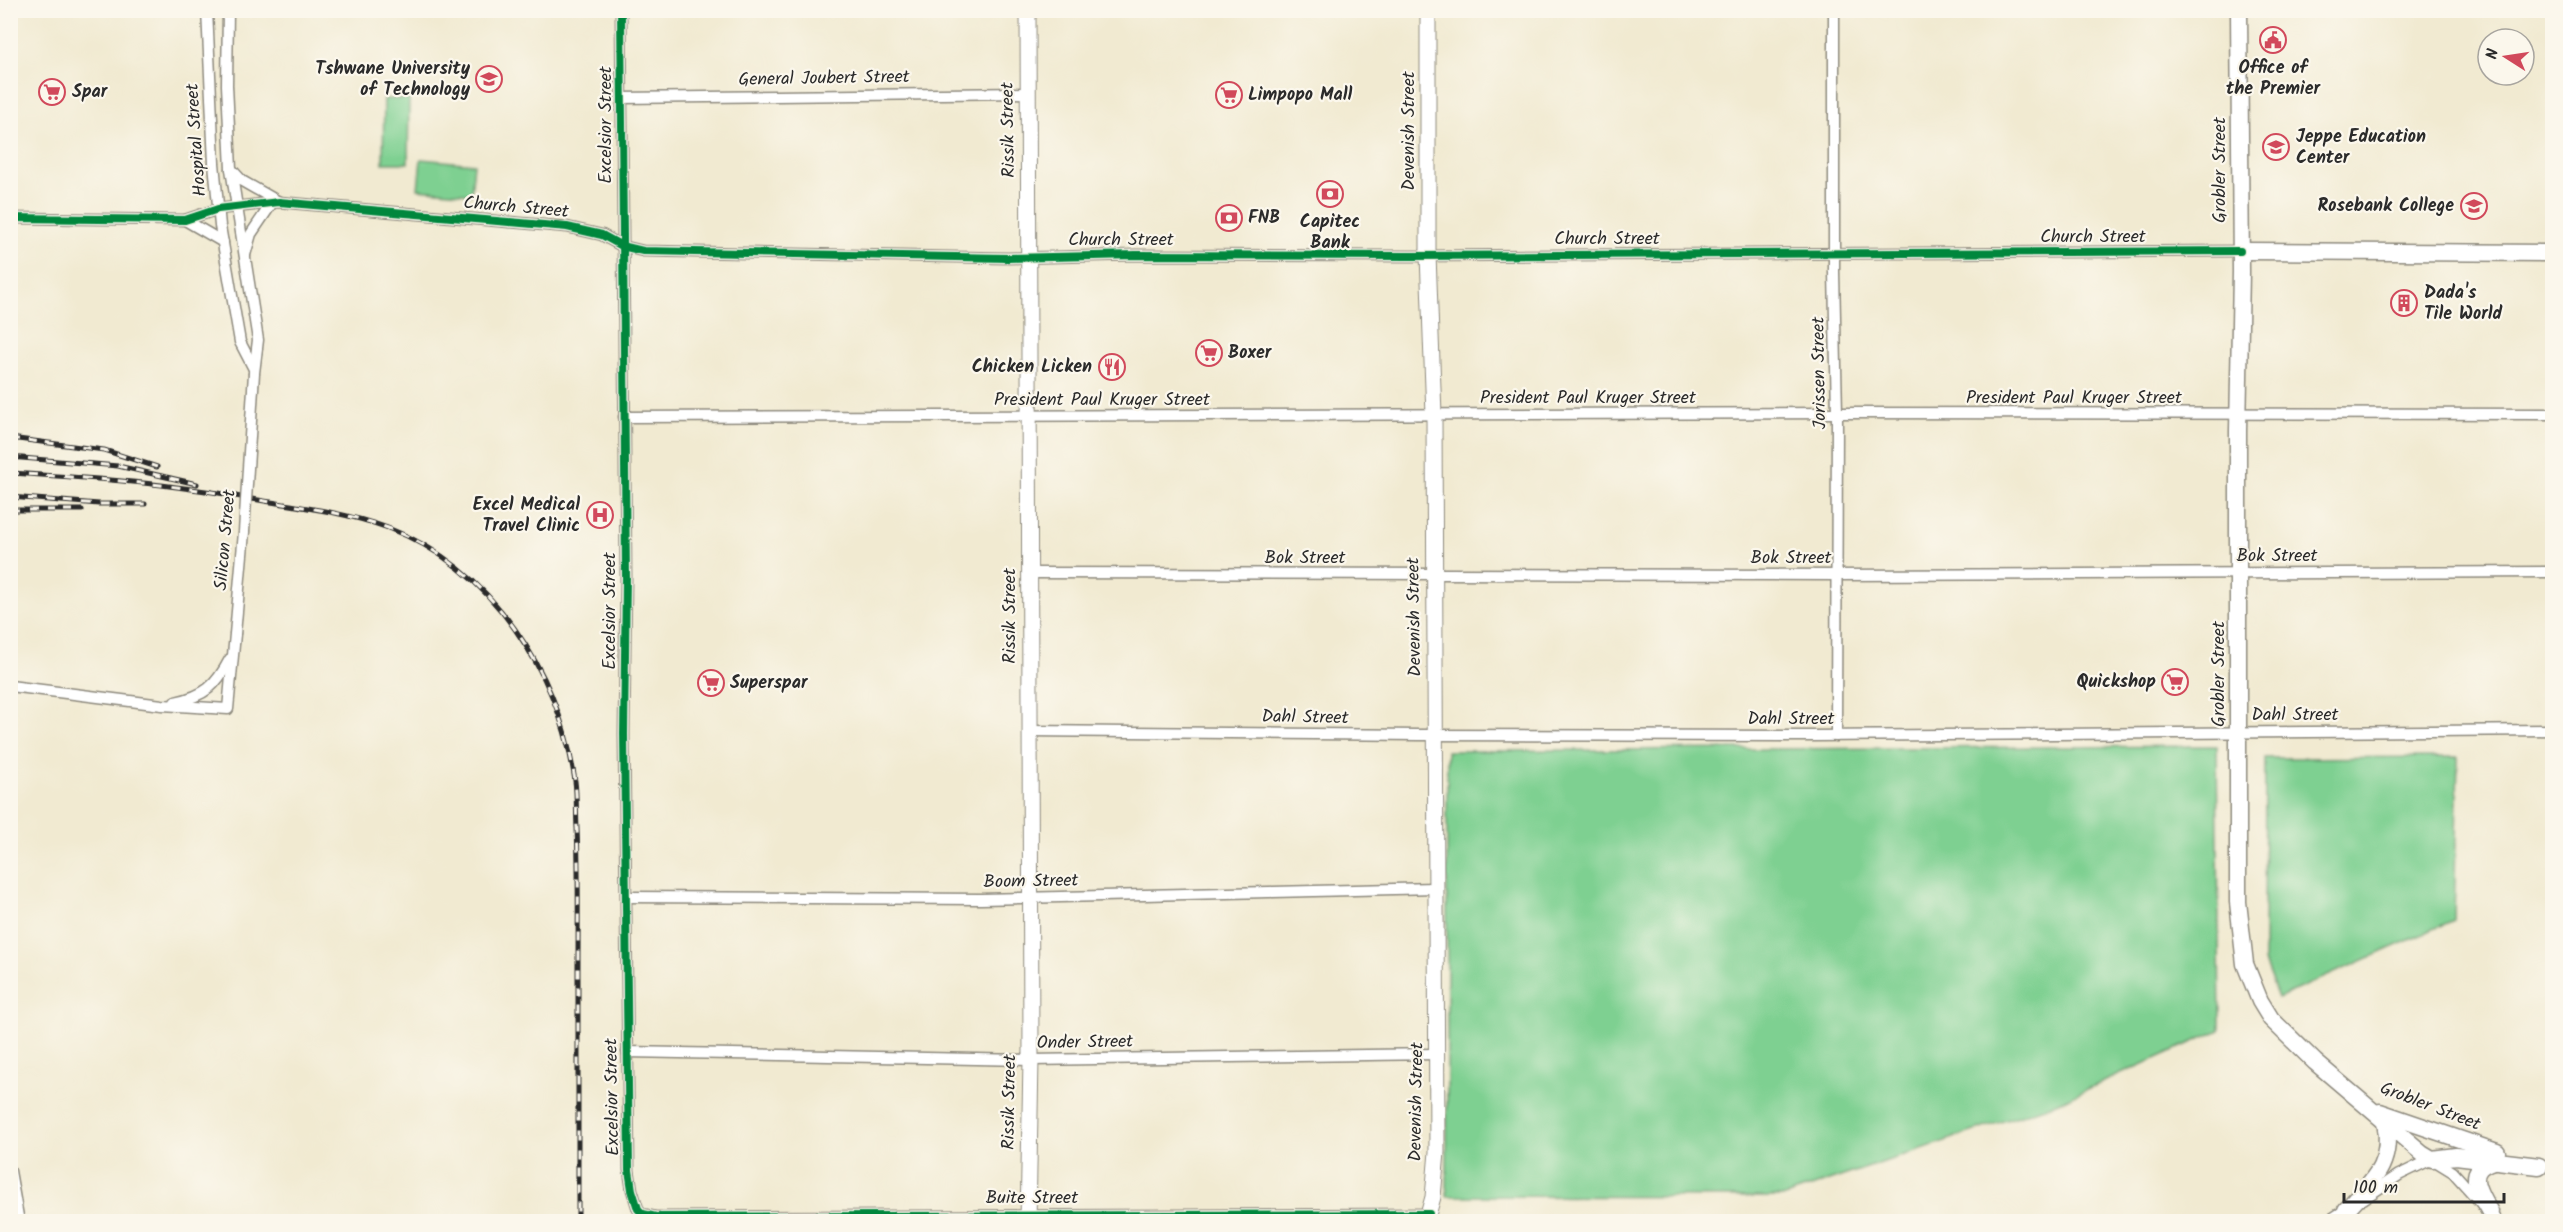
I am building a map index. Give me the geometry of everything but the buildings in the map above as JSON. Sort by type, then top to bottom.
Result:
[{"type":"main road","name":"Rissik Street","points":[[1028,10],[1031,1060],[1028,1218]]},
{"type":"main road","name":"Devenish Street","points":[[1427,1218],[1437,1152],[1434,415],[1428,255],[1428,10]]},
{"type":"main road","name":"Grobler Street","points":[[2239,10],[2238,902],[2245,964],[2260,1002],[2271,1018],[2315,1062],[2371,1108],[2546,1167]]},
{"type":"main road","name":"Church Street","points":[[2240,251],[2553,253]]},
{"type":"main road","points":[[2371,1108],[2432,1159]]},
{"type":"main road","points":[[2346,1210],[2373,1180],[2383,1164],[2388,1148],[2385,1122]]},
{"type":"main road","name":"Grobler Street","points":[[2432,1159],[2456,1156],[2499,1159],[2546,1167]]},
{"type":"main road","points":[[2494,1217],[2479,1194],[2476,1177],[2479,1168],[2486,1162],[2499,1159]]},
{"type":"street","name":"Hospital Street","points":[[207,10],[218,209],[222,242],[240,342],[254,371]]},
{"type":"street","name":"Hospital Street","points":[[228,10],[227,85],[231,169],[258,340],[254,371]]},
{"type":"street","name":"Excelsior Street","points":[[621,10],[627,1052],[629,1170],[638,1209]]},
{"type":"street","name":"Jorissen Street","points":[[1834,10],[1834,253],[1837,413],[1836,736]]},
{"type":"street","name":"General Joubert Street","points":[[621,98],[1027,93]]},
{"type":"street","name":"Church Street","points":[[231,169],[238,178],[275,203]]},
{"type":"street","name":"Church Street","points":[[10,218],[185,220],[218,209],[275,203],[567,227],[602,235],[622,246],[662,252],[1029,257],[2240,251]]},
{"type":"street","points":[[244,256],[251,234],[275,203]]},
{"type":"street","points":[[185,220],[222,242]]},
{"type":"street","name":"Silicon Street","points":[[162,705],[228,709],[244,532],[254,371]]},
{"type":"street","name":"President Paul Kruger Street","points":[[624,417],[1837,413],[2553,414]]},
{"type":"street","name":"Bok Street","points":[[1029,573],[1837,575],[2553,572]]},
{"type":"street","points":[[10,686],[162,705],[202,695],[222,675],[232,655]]},
{"type":"street","name":"Dahl Street","points":[[1029,731],[1836,736],[2553,730]]},
{"type":"street","name":"Boom Street","points":[[627,897],[1029,898],[1435,888]]},
{"type":"street","name":"Onder Street","points":[[627,1052],[1031,1060],[1437,1053]]},
{"type":"street","points":[[2327,1221],[2398,1176],[2432,1159],[2452,1172],[2494,1217]]},
{"type":"street","points":[[10,1171],[19,1221]]},
{"type":"street","name":"Buite Street","points":[[638,1209],[643,1214],[656,1217],[1427,1218]]},
{"type":"green space","points":[[384,99],[409,99],[408,163],[383,163]]},
{"type":"green space","points":[[421,159],[474,164],[471,194],[418,189]]},
{"type":"green space","points":[[2217,746],[2220,1030],[2056,1103],[1782,1197],[1447,1196],[1447,751]]},
{"type":"green space","points":[[2458,757],[2454,920],[2278,998],[2264,961],[2265,758]]},
{"type":"railway","points":[[10,438],[104,450],[157,467]]},
{"type":"railway","points":[[10,457],[118,466],[197,484]]},
{"type":"railway","points":[[10,473],[188,488],[318,510],[371,522],[426,546],[459,569],[489,597],[515,629],[536,664],[554,702],[567,741],[576,787],[578,1222]]},
{"type":"railway","points":[[10,497],[99,504],[145,504]]},
{"type":"railway","points":[[10,510],[82,510]]},
{"type":"cycle path","points":[[621,10],[626,577],[624,734],[629,1170],[638,1209],[643,1214],[656,1217],[1429,1214]]},
{"type":"cycle path","points":[[10,218],[185,220],[218,209],[279,202],[567,227],[602,235],[622,246],[643,251],[1008,258],[1136,255],[1411,256],[2240,251]]},
{"type":"place","name":"Office of the Premier","points":[[2273,40]]},
{"type":"place","name":"Tshwane University of Technology","points":[[489,79]]},
{"type":"place","name":"Spar","points":[[52,92]]},
{"type":"place","name":"Limpopo Mall","points":[[1229,95]]},
{"type":"place","name":"Jeppe Education Center","points":[[2276,147]]},
{"type":"place","name":"Capitec Bank","points":[[1330,194]]},
{"type":"place","name":"Rosebank College","points":[[2474,206]]},
{"type":"place","name":"FNB","points":[[1229,218]]},
{"type":"place","name":"Dada's Tile World","points":[[2404,303]]},
{"type":"place","name":"Boxer","points":[[1209,353]]},
{"type":"place","name":"Chicken Licken","points":[[1112,367]]},
{"type":"place","name":"Excel Medical Travel Clinic","points":[[600,515]]},
{"type":"place","name":"Quickshop","points":[[2175,682]]},
{"type":"place","name":"Superspar","points":[[711,683]]}]
